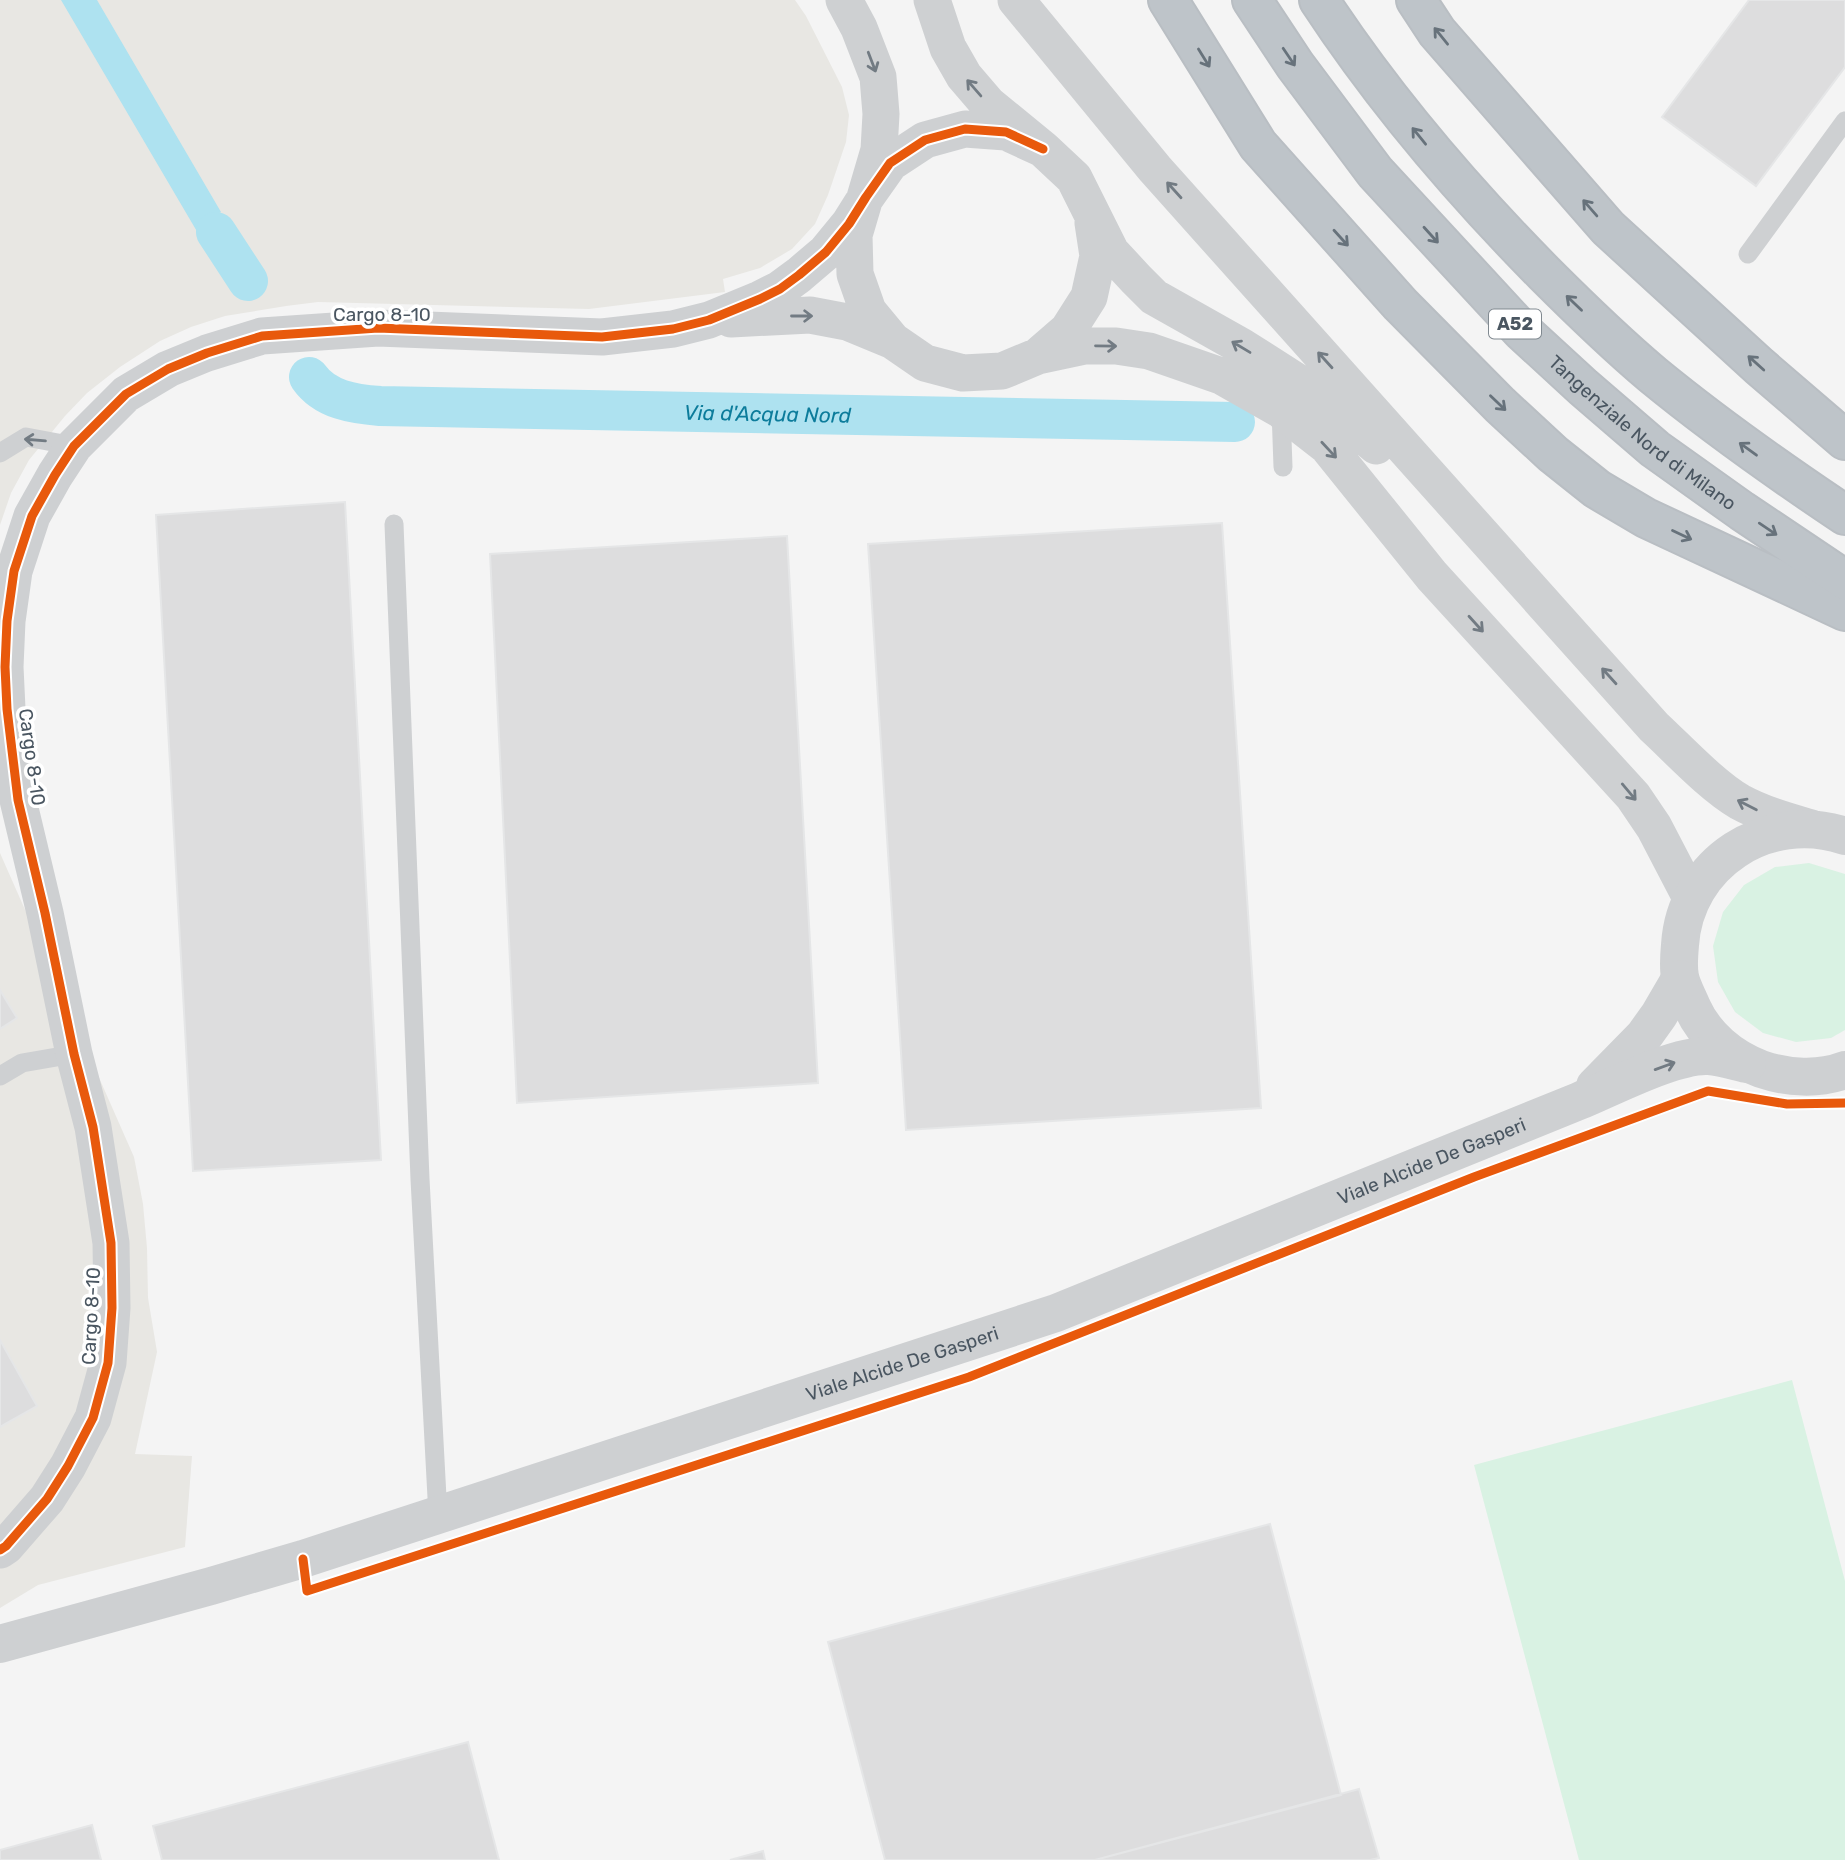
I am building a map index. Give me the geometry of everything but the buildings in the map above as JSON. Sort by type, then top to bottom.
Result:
[{"type":"highway","points":[[1168,0],[1258,145],[1400,304],[1500,405],[1553,454],[1597,489],[1646,518],[1845,611]]},
{"type":"highway","name":"Tangenziale Nord di Milano","points":[[1252,0],[1295,65],[1375,172],[1522,331],[1656,449],[1845,580]]},
{"type":"highway","name":"A52","points":[[1319,0],[1365,66],[1430,150],[1566,295],[1623,349],[1702,414],[1752,452],[1845,515]]},
{"type":"highway","points":[[1416,0],[1437,32],[1608,228],[1759,366],[1845,440]]},
{"type":"street","points":[[844,0],[878,77],[881,114],[879,150],[854,235],[855,274],[868,311],[892,341]]},
{"type":"street","points":[[932,0],[948,48],[964,76],[988,104],[1044,149],[1074,178],[1111,252],[1154,297],[1241,346],[1310,390],[1370,439],[1418,491],[1469,520]]},
{"type":"street","points":[[1016,0],[1155,169],[1654,727],[1726,793],[1742,803],[1769,815],[1828,832]]},
{"type":"street","points":[[709,320],[760,299],[799,275],[826,252],[849,224],[890,163],[925,140],[965,129],[1006,132],[1044,149]]},
{"type":"street","points":[[1038,356],[1068,330],[1088,297],[1098,257],[1092,215]]},
{"type":"street","points":[[709,320],[810,315],[847,322],[892,341],[925,363],[963,373],[1002,371],[1038,356],[1085,346],[1116,346],[1149,352],[1221,376],[1281,410],[1327,446],[1432,576],[1633,796],[1654,827],[1691,898]]},
{"type":"street","name":"Cargo 8-10","points":[[0,1550],[47,1499],[93,1418],[108,1363],[111,1308],[110,1243],[93,1127],[74,1054],[45,913],[9,799],[5,667],[7,621],[14,571],[32,516],[55,475],[74,446],[126,394],[169,369],[207,353],[262,336],[378,328],[602,337],[673,329],[709,320]]},
{"type":"street","points":[[1828,832],[1774,832],[1741,845],[1712,868],[1691,898],[1681,928],[1680,979],[1699,1021],[1720,1046],[1747,1064],[1777,1075],[1809,1077],[1844,1071]]},
{"type":"street","name":"Viale Alcide De Gasperi","points":[[1579,1101],[1637,1045],[1680,979]]},
{"type":"street","name":"Viale Alcide De Gasperi","points":[[0,1644],[211,1586],[438,1517],[1056,1313],[1661,1066],[1687,1058],[1708,1056],[1747,1064]]},
{"type":"lane","points":[[1748,254],[1845,121]]},
{"type":"lane","points":[[1281,410],[1283,467]]},
{"type":"lane","points":[[0,453],[26,438],[74,446]]},
{"type":"lane","points":[[394,524],[420,1179],[438,1517]]},
{"type":"lane","points":[[0,1076],[22,1063],[74,1054]]},
{"type":"shaded area","points":[[0,0],[795,0],[842,87],[849,115],[846,142],[815,224],[792,249],[760,268],[723,279],[725,292],[589,309],[318,302],[225,316],[160,341],[87,393],[65,416],[29,460],[11,493],[0,525]]},
{"type":"shaded area","points":[[0,853],[134,1157],[143,1204],[148,1298],[157,1352],[135,1454],[192,1456],[185,1547],[38,1585],[0,1608]]},
{"type":"green space","points":[[1809,863],[1845,874],[1845,1030],[1831,1038],[1796,1042],[1763,1033],[1735,1012],[1718,982],[1713,946],[1723,912],[1744,885],[1775,867]]},
{"type":"green space","points":[[1792,1380],[1845,1581],[1845,1860],[1579,1860],[1474,1465]]},
{"type":"water","points":[[61,0],[97,0],[221,212],[209,219],[216,232],[202,240]]},
{"type":"waterway","name":"Via d'Acqua Nord","points":[[216,232],[248,281]]},
{"type":"waterway","name":"Via d'Acqua Nord","points":[[309,377],[332,396],[350,402],[380,406],[1235,422]]},
{"type":"cycle path","points":[[0,1550],[47,1499],[93,1418],[108,1363],[112,1308],[111,1243],[93,1127],[74,1054],[18,800],[5,667],[7,621],[14,571],[32,516],[74,446],[126,394],[168,369],[207,353],[262,336],[378,328],[602,337],[673,329],[709,320],[760,299],[799,275],[826,252],[849,224],[890,163],[925,140],[965,129],[1006,132],[1043,149]]},
{"type":"cycle path","points":[[303,1559],[307,1591],[969,1377],[1474,1177],[1708,1091],[1787,1104],[1845,1103]]}]
